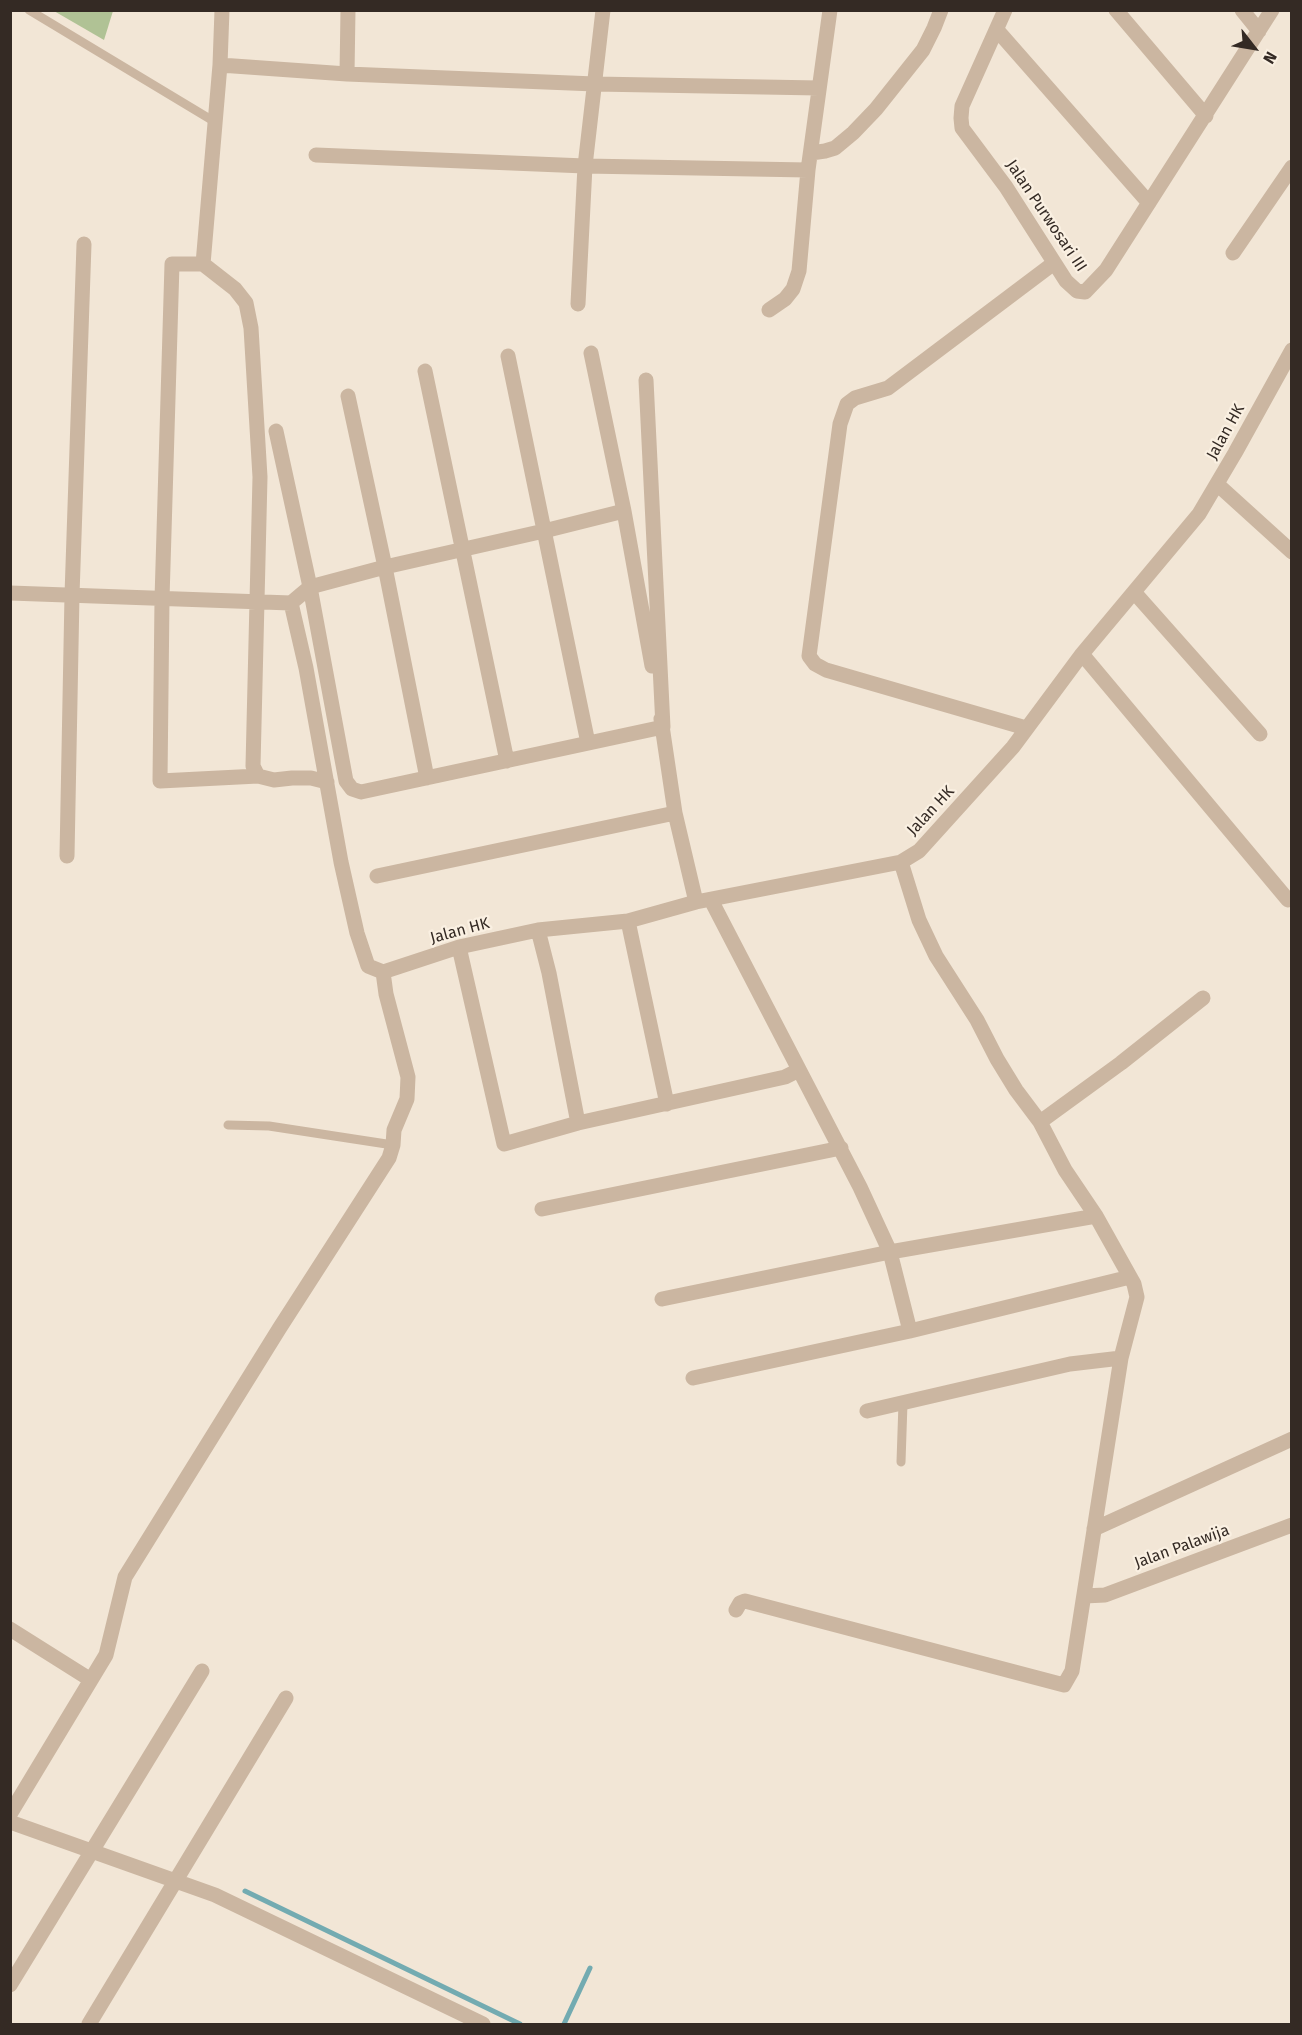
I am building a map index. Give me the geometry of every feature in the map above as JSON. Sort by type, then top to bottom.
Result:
[{"type":"street","points":[[202,264],[220,64],[222,10]]},
{"type":"street","points":[[347,74],[348,10]]},
{"type":"street","points":[[578,304],[585,166],[603,10]]},
{"type":"street","points":[[769,310],[793,289],[799,271],[808,170],[830,10]]},
{"type":"street","points":[[811,153],[835,148],[876,109],[923,50],[941,10]]},
{"type":"street","name":"Jalan Purwosari III","points":[[1005,10],[962,106],[962,128],[1006,187],[1066,281],[1077,291],[1085,292],[1106,270],[1206,117],[1272,10]]},
{"type":"street","points":[[1116,10],[1206,117]]},
{"type":"street","points":[[1242,10],[1259,31]]},
{"type":"street","points":[[997,30],[1149,203]]},
{"type":"street","points":[[220,64],[347,74],[595,84],[819,88]]},
{"type":"street","points":[[316,155],[585,166],[808,170]]},
{"type":"street","points":[[1233,253],[1292,167]]},
{"type":"street","points":[[68,856],[72,595],[84,244]]},
{"type":"street","points":[[1026,728],[826,670],[809,656],[840,424],[847,404],[855,398],[888,388],[1054,263]]},
{"type":"street","points":[[258,776],[253,766],[260,477],[251,328],[246,303],[235,289],[202,264],[172,264],[162,599],[160,781],[258,776],[274,780],[311,778],[327,782]]},
{"type":"street","name":"Jalan HK","points":[[383,972],[459,948],[538,930],[628,921],[703,901],[901,862],[919,852],[975,791],[1082,654],[1198,514],[1292,350]]},
{"type":"street","points":[[591,353],[624,511],[663,727],[675,813],[703,901],[800,1070],[841,1148],[890,1252],[910,1331]]},
{"type":"street","points":[[508,356],[588,743]]},
{"type":"street","points":[[425,371],[507,761]]},
{"type":"street","points":[[645,380],[663,727]]},
{"type":"street","points":[[348,396],[427,778]]},
{"type":"street","points":[[276,431],[310,587],[346,781],[352,789],[361,792],[663,727]]},
{"type":"street","points":[[1217,484],[1292,552]]},
{"type":"street","points":[[10,593],[291,603],[310,587],[624,511]]},
{"type":"street","points":[[1134,592],[1260,734]]},
{"type":"street","points":[[10,1814],[106,1655],[125,1577],[279,1329],[389,1158],[394,1130],[407,1100],[408,1077],[386,994],[383,972],[368,966],[357,933],[341,861],[306,668],[291,603]]},
{"type":"street","points":[[1082,654],[1288,900]]},
{"type":"street","points":[[377,876],[675,813]]},
{"type":"street","points":[[736,1610],[740,1603],[746,1601],[1064,1685],[1072,1671],[1121,1358],[1137,1297],[1130,1277],[1096,1216],[1065,1170],[1040,1122],[1009,1079],[977,1020],[936,956],[919,920],[901,862]]},
{"type":"street","points":[[628,921],[667,1104]]},
{"type":"street","points":[[538,930],[549,973],[578,1124]]},
{"type":"street","points":[[459,948],[504,1144],[578,1124],[785,1077],[800,1070]]},
{"type":"street","points":[[1040,1122],[1121,1063],[1203,998]]},
{"type":"street","points":[[542,1209],[841,1148]]},
{"type":"street","points":[[662,1299],[890,1252],[1096,1216]]},
{"type":"street","points":[[693,1378],[910,1331],[1130,1277]]},
{"type":"street","points":[[867,1411],[1070,1364],[1121,1358]]},
{"type":"street","points":[[1094,1529],[1292,1439]]},
{"type":"street","name":"Jalan Palawija","points":[[1084,1596],[1105,1594],[1292,1525]]},
{"type":"street","points":[[12,1634],[91,1680]]},
{"type":"street","points":[[10,1984],[202,1671]]},
{"type":"street","points":[[89,2025],[286,1698]]},
{"type":"street","points":[[10,1822],[215,1895],[483,2025]]},
{"type":"lane","points":[[29,10],[215,122]]},
{"type":"lane","points":[[228,1125],[269,1126],[393,1145]]},
{"type":"lane","points":[[901,1462],[903,1403]]},
{"type":"green space","points":[[54,11],[113,11],[104,40]]},
{"type":"waterway","points":[[245,1891],[520,2024]]},
{"type":"waterway","points":[[564,2024],[590,1968]]}]
